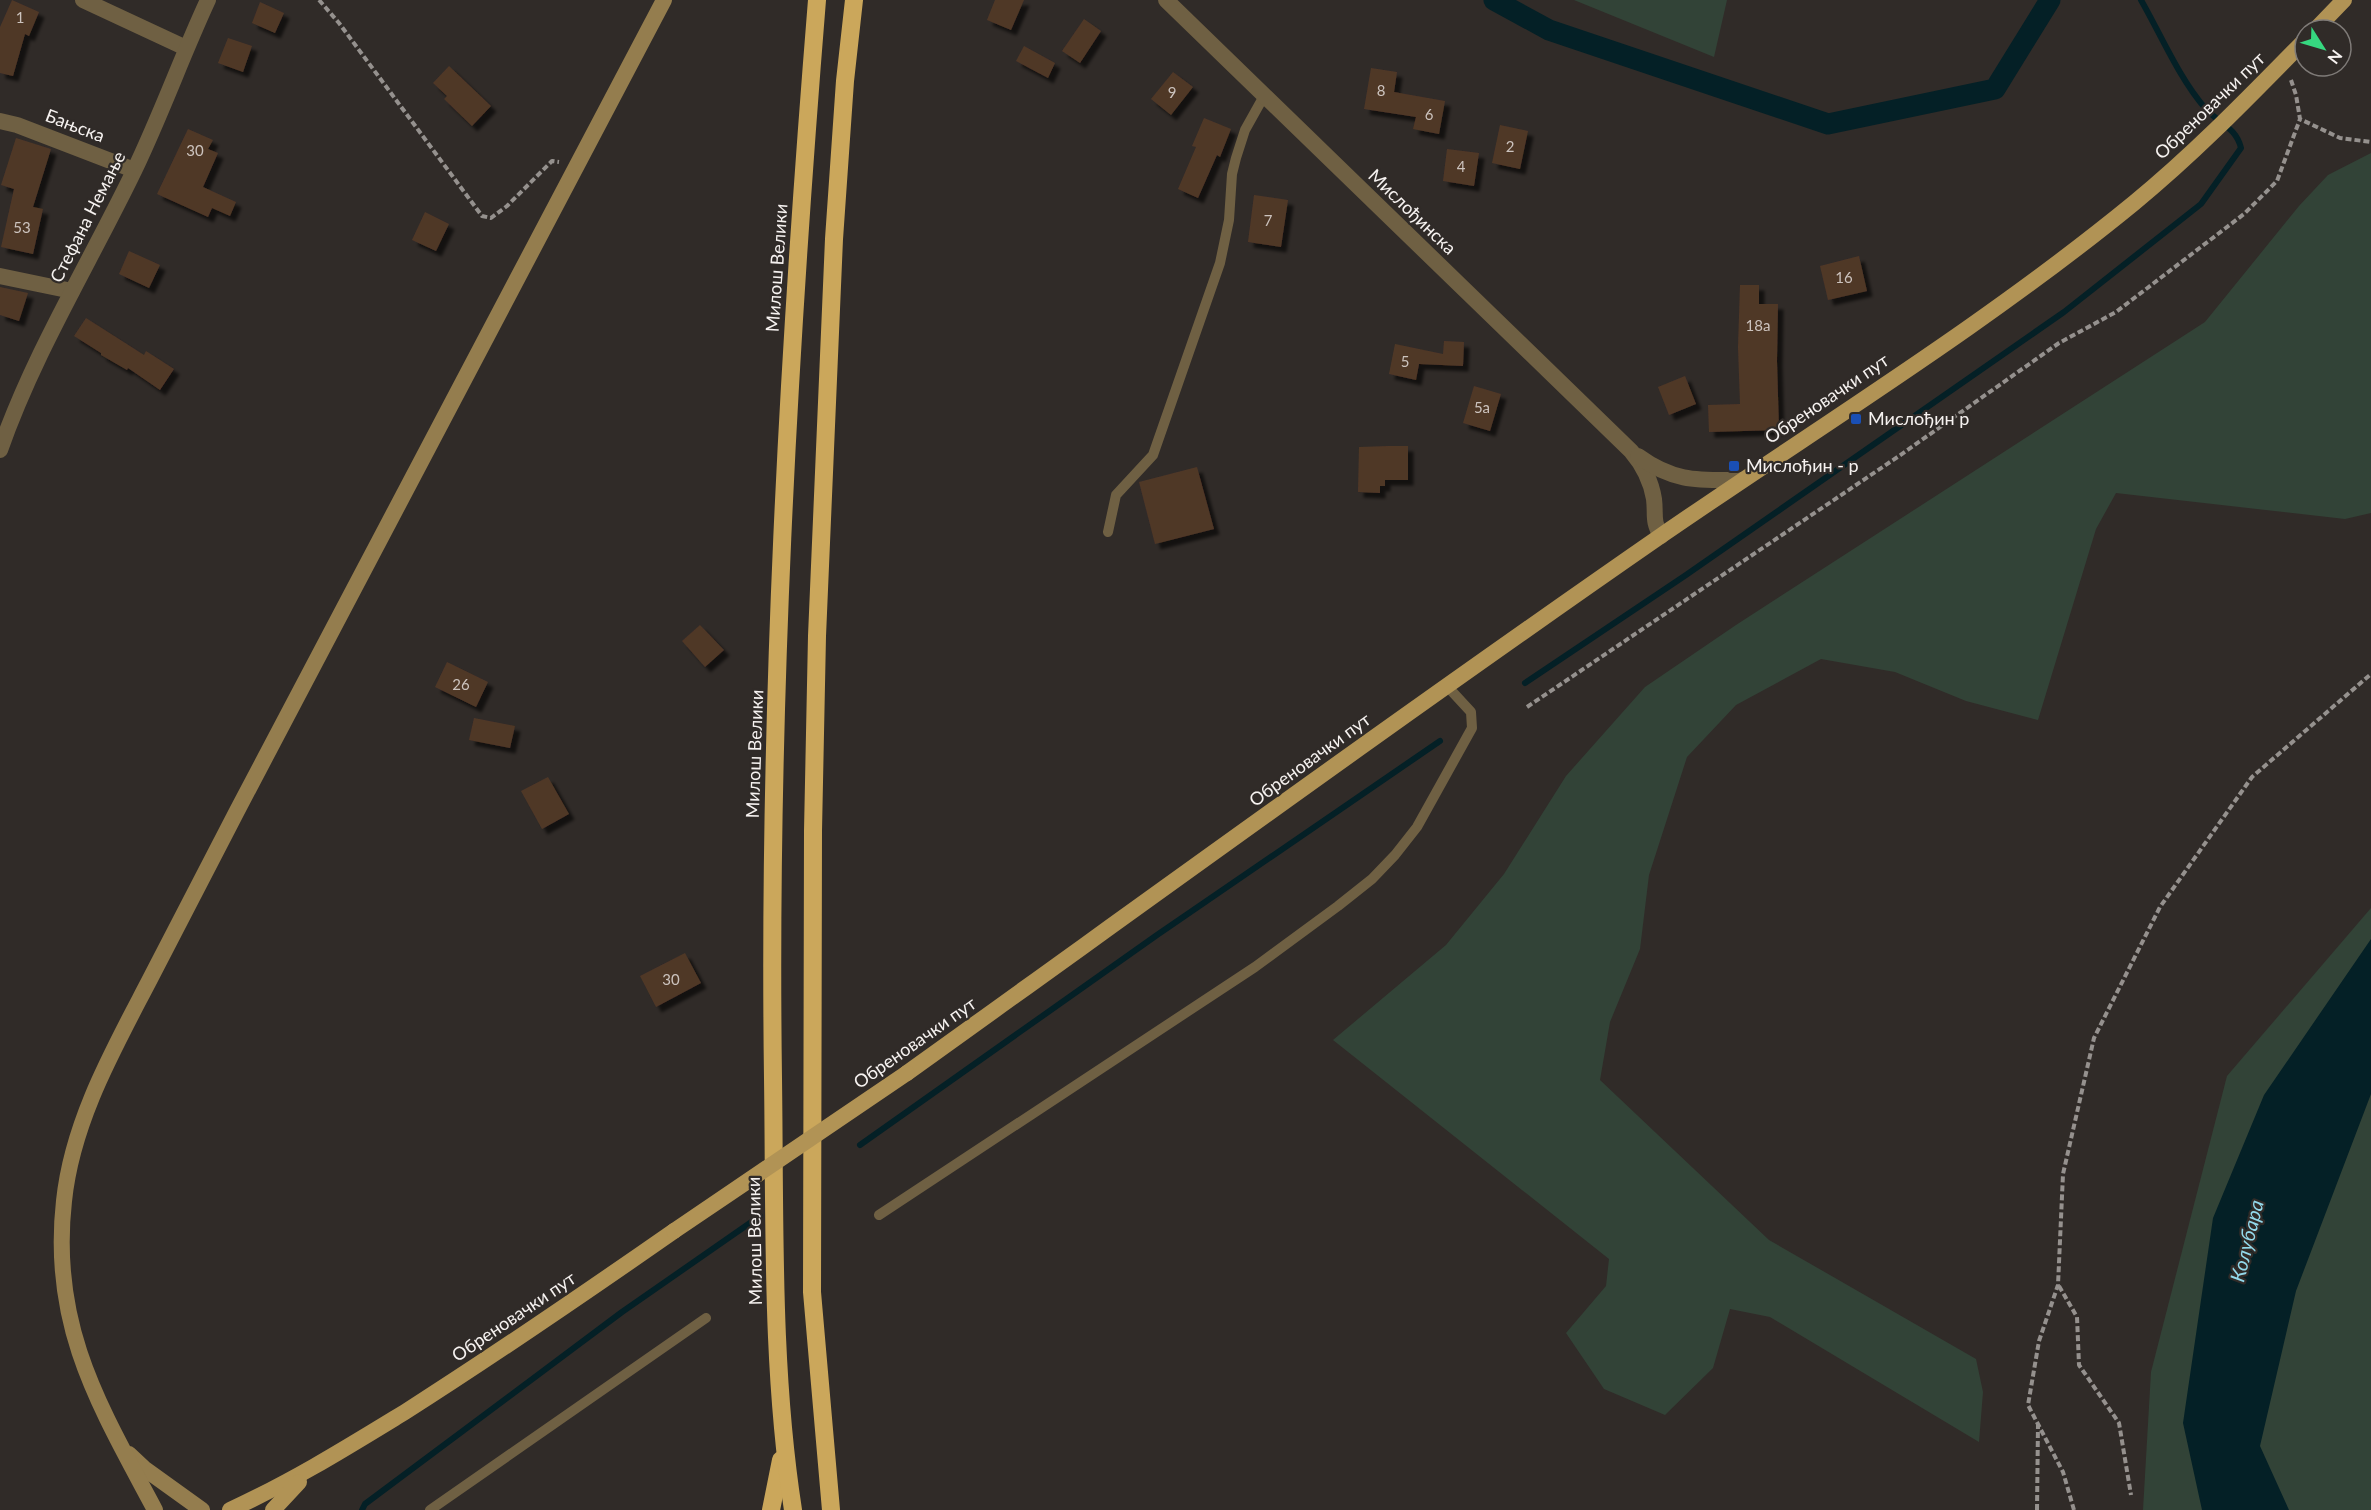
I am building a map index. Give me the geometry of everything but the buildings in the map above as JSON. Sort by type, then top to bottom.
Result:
[{"type":"highway","name":"Милош Велики","points":[[793,1510],[783,1446],[776,1303],[772,956],[786,449],[817,0]]},
{"type":"highway","points":[[831,1510],[812,1292],[814,808],[817,636],[834,239],[845,81],[854,0]]},
{"type":"highway","points":[[771,1510],[783,1446]]},
{"type":"main road","points":[[155,1510],[117,1442],[83,1365],[69,1315],[64,1282],[62,1242],[64,1201],[72,1156],[84,1115],[132,1012],[392,513],[664,0]]},
{"type":"main road","points":[[2327,18],[2344,0]]},
{"type":"main road","name":"Обреновачки пут","points":[[230,1510],[308,1472],[513,1343],[907,1073],[1447,686],[1661,536],[2024,288],[2134,203],[2210,135],[2293,53]]},
{"type":"main road","points":[[117,1442],[145,1469],[202,1510]]},
{"type":"main road","name":"Обреновачки пут","points":[[273,1510],[308,1472]]},
{"type":"street","points":[[82,0],[186,48]]},
{"type":"street","name":"Стефана Немање","points":[[0,450],[10,422],[72,291],[134,170],[208,0]]},
{"type":"street","name":"Мислођинска","points":[[1166,0],[1631,451],[1646,462],[1682,478],[1697,481],[1743,480]]},
{"type":"street","name":"Бањска","points":[[0,121],[17,125],[134,170]]},
{"type":"street","points":[[0,276],[72,291]]},
{"type":"street","name":"Мислођинска","points":[[1631,451],[1650,481],[1654,499],[1654,524],[1661,536]]},
{"type":"lane","points":[[1108,532],[1116,495],[1153,455],[1220,263],[1229,220],[1232,174],[1236,158],[1245,130],[1264,96]]},
{"type":"lane","points":[[879,1215],[1254,967],[1372,879],[1417,827],[1472,728],[1471,712],[1447,686]]},
{"type":"lane","points":[[430,1510],[706,1318]]},
{"type":"path","points":[[319,0],[339,22],[482,216],[491,218],[507,206],[552,161],[576,168]]},
{"type":"path","points":[[1527,707],[1899,456],[2059,343],[2125,305],[2244,214],[2277,181],[2300,119],[2296,95],[2282,64]]},
{"type":"path","points":[[2300,119],[2340,138],[2371,142]]},
{"type":"path","points":[[2074,1510],[2063,1472],[2028,1405],[2039,1341],[2058,1285],[2063,1174],[2094,1038],[2160,907],[2252,777],[2371,674]]},
{"type":"path","points":[[2058,1285],[2077,1317],[2079,1365],[2119,1423],[2131,1495]]},
{"type":"path","points":[[2037,1510],[2038,1423]]},
{"type":"green space","points":[[1574,0],[1727,0],[1714,57]]},
{"type":"green space","points":[[2371,153],[2371,513],[2345,519],[2116,493],[2096,529],[2038,720],[1966,701],[1895,672],[1821,659],[1736,705],[1687,757],[1649,875],[1640,949],[1610,1022],[1600,1080],[1769,1240],[1976,1359],[1983,1392],[1979,1442],[1770,1317],[1730,1309],[1713,1368],[1665,1415],[1604,1389],[1566,1333],[1606,1286],[1609,1259],[1333,1040],[1446,945],[1504,874],[1566,776],[1645,687],[1736,625],[2205,322],[2299,206],[2328,175]]},
{"type":"green space","points":[[2371,908],[2371,1510],[2143,1510],[2151,1372],[2227,1076]]},
{"type":"water","name":"Колубара","points":[[2371,939],[2371,1094],[2296,1291],[2260,1446],[2289,1510],[2202,1510],[2183,1423],[2213,1218],[2264,1095]]},
{"type":"waterway","points":[[1494,0],[1549,30],[1828,124],[1995,89],[2050,0]]},
{"type":"waterway","points":[[1525,683],[1686,575],[2064,312],[2201,204],[2241,148],[2239,141],[2231,130],[2210,113],[2196,96],[2171,56],[2141,0]]},
{"type":"waterway","points":[[860,1145],[1157,935],[1440,741]]},
{"type":"waterway","points":[[362,1510],[365,1504],[622,1312],[760,1216]]},
{"type":"place","name":"Мислођин р","points":[[1856,419]]},
{"type":"place","name":"Мислођин - р","points":[[1734,466]]}]
